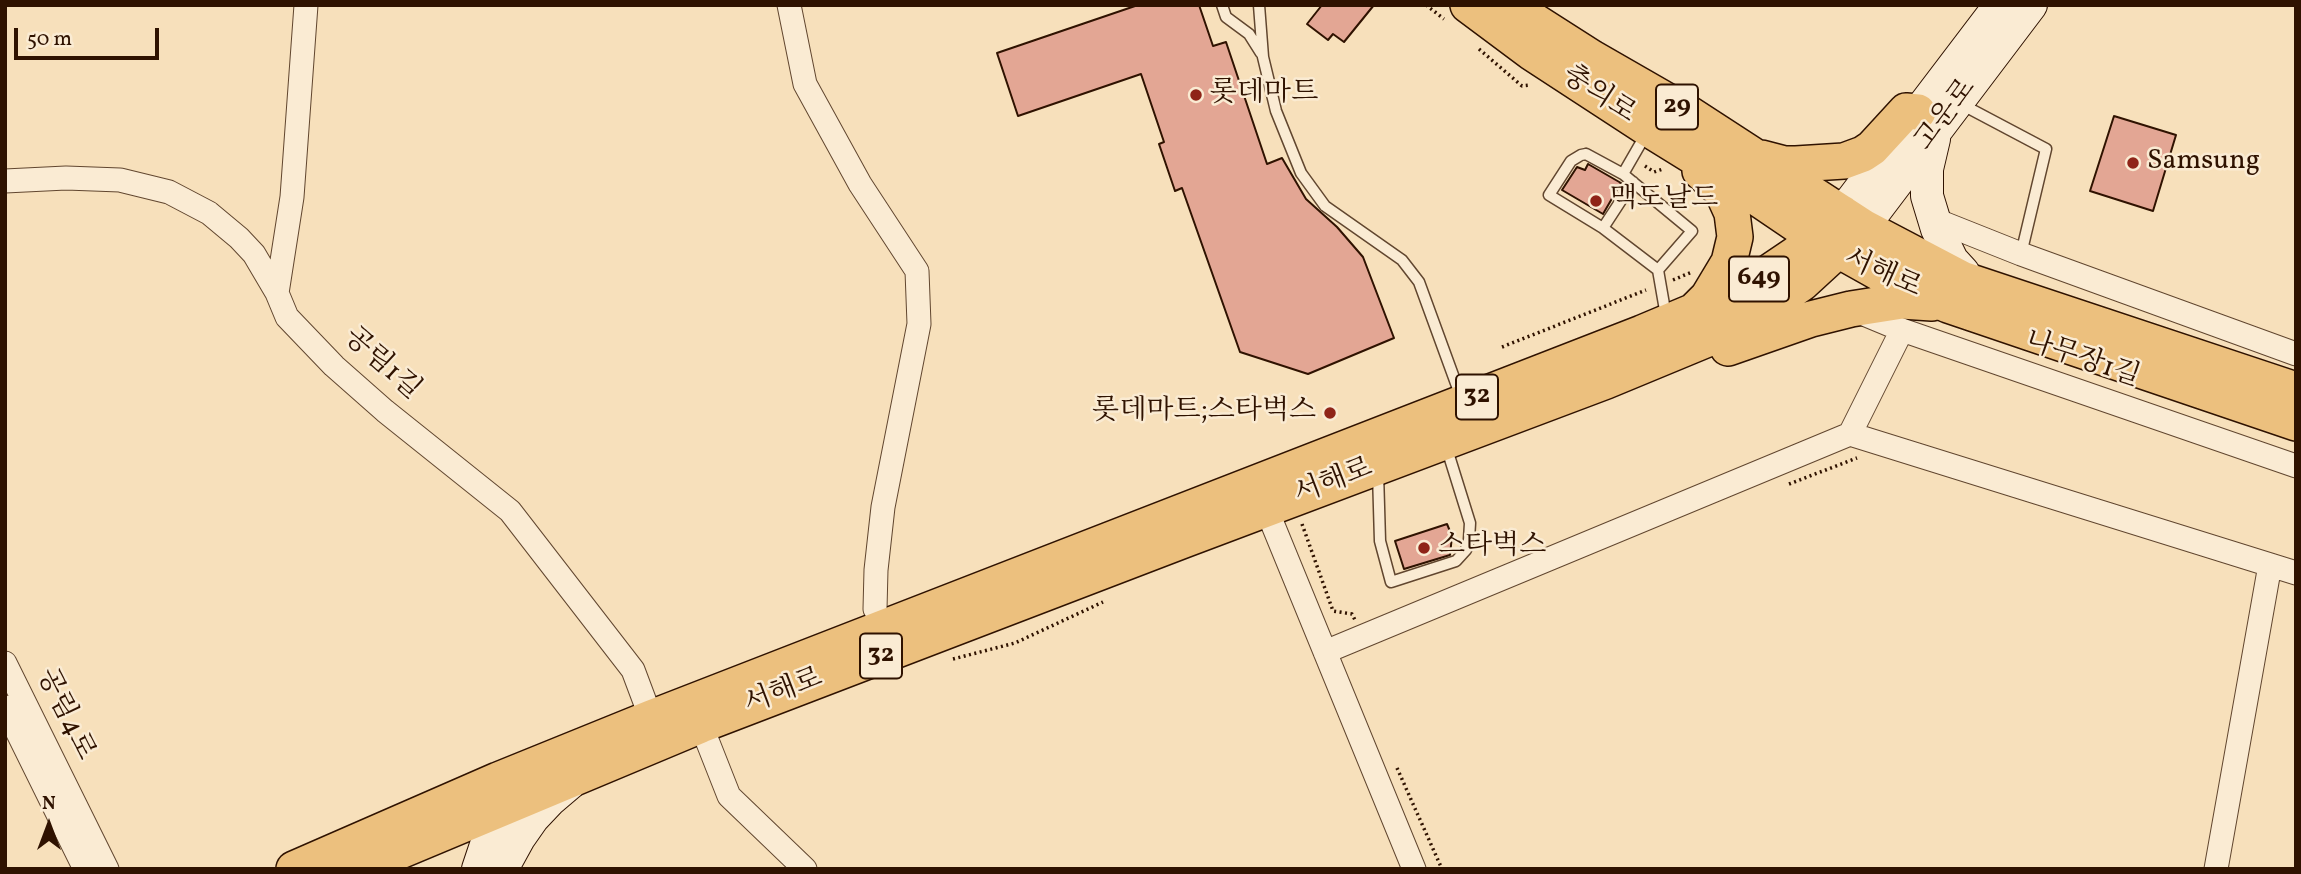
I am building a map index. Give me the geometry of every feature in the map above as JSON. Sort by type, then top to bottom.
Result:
[{"type":"main road","name":"충의로","points":[[1509,5],[1592,58],[1661,142],[1741,149],[1852,220]]},
{"type":"main road","name":"고운로","points":[[1938,114],[2000,5]]},
{"type":"main road","name":"고운로","points":[[1852,220],[2031,5]]},
{"type":"main road","name":"충의로","points":[[1459,15],[1531,52],[1661,142],[1725,176],[1826,243]]},
{"type":"main road","points":[[1606,381],[1613,388],[1811,319],[1851,309],[1955,292],[1963,272],[1952,260],[1933,219],[1927,196],[1926,183],[1938,114],[1906,111],[1872,148],[1844,161],[1784,164],[1741,149]]},
{"type":"main road","name":"32","points":[[1661,142],[1714,182],[1722,191],[1734,224],[1733,250],[1729,262],[1690,324]]},
{"type":"main road","points":[[1826,243],[1852,220]]},
{"type":"main road","name":"서해로","points":[[1852,220],[1955,292],[2296,423]]},
{"type":"main road","name":"서해로","points":[[361,868],[701,726],[1606,381],[1723,299],[1796,254],[1826,243],[1894,281],[1955,292],[2296,390]]},
{"type":"main road","name":"서해로","points":[[294,869],[651,718],[1273,507],[1463,403],[1690,324]]},
{"type":"main road","points":[[651,718],[875,609],[985,563],[1228,471],[1244,474],[1273,507]]},
{"type":"main road","points":[[478,869],[509,776]]},
{"type":"main road","points":[[502,869],[533,818],[579,776]]},
{"type":"main road","points":[[361,868],[397,866],[405,869]]},
{"type":"street","points":[[277,293],[292,197],[306,5]]},
{"type":"street","points":[[789,5],[805,84],[860,184],[917,271],[919,324],[883,507],[875,609]]},
{"type":"street","name":"공림1길","points":[[5,181],[66,178],[120,180],[169,192],[209,213],[254,254],[277,293],[287,317],[334,366],[385,411],[510,511],[633,670],[651,718]]},
{"type":"street","points":[[1933,219],[2021,254],[2296,354]]},
{"type":"street","name":"나무장1길","points":[[1851,309],[1902,330],[2296,466]]},
{"type":"street","points":[[1850,434],[1902,330]]},
{"type":"street","points":[[1325,652],[1850,434],[2296,573]]},
{"type":"street","points":[[1273,507],[1325,652],[1414,869]]},
{"type":"street","points":[[2217,867],[2270,565]]},
{"type":"street","name":"공림4로","points":[[5,663],[107,869]]},
{"type":"street","name":"공림4로","points":[[5,707],[85,869]]},
{"type":"street","points":[[701,726],[729,796],[805,869]]},
{"type":"lane","points":[[1222,5],[1226,17],[1249,34],[1263,57]]},
{"type":"lane","points":[[1259,5],[1263,57],[1276,111],[1301,173],[1325,206],[1402,260],[1419,282],[1463,403]]},
{"type":"lane","points":[[1938,114],[2046,149],[2021,254]]},
{"type":"lane","points":[[1623,174],[1661,142]]},
{"type":"lane","points":[[1658,271],[1692,231],[1623,174],[1592,157],[1581,155],[1572,162],[1549,195],[1603,228],[1658,271],[1661,285],[1690,324]]},
{"type":"lane","points":[[1603,228],[1633,182]]},
{"type":"lane","points":[[1377,467],[1380,541],[1391,582],[1457,561],[1466,550],[1470,523],[1445,441]]},
{"type":"path","points":[[1426,5],[1459,15]]},
{"type":"path","points":[[1471,42],[1522,86],[1540,85]]},
{"type":"path","points":[[1502,347],[1696,271]]},
{"type":"path","points":[[1788,485],[1864,455]]},
{"type":"path","points":[[1273,507],[1333,611],[1353,614],[1361,637]]},
{"type":"path","points":[[949,660],[1015,643],[1112,598]]},
{"type":"building","points":[[1138,5],[1199,5],[1213,46],[1226,42],[1267,164],[1282,158],[1306,199],[1337,227],[1363,257],[1394,338],[1308,374],[1240,352],[1182,188],[1175,191],[1159,144],[1164,142],[1141,74],[1018,116],[997,53]]},
{"type":"building","points":[[1322,5],[1374,5],[1344,42],[1333,34],[1328,40],[1307,24]]},
{"type":"building","name":"Samsung","points":[[2114,116],[2176,135],[2153,211],[2090,191]]},
{"type":"building","name":"맥도날드","points":[[1588,164],[1621,183],[1603,214],[1562,190],[1577,167],[1585,170]]},
{"type":"building","name":"스타벅스","points":[[1447,524],[1452,536],[1450,555],[1404,569],[1395,541]]},
{"type":"place","name":"롯데마트","points":[[1196,95]]},
{"type":"place","name":"Samsung","points":[[2133,163]]},
{"type":"place","name":"맥도날드","points":[[1596,201]]},
{"type":"place","name":"롯데마트;스타벅스","points":[[1330,413]]},
{"type":"place","name":"스타벅스","points":[[1424,548]]}]
